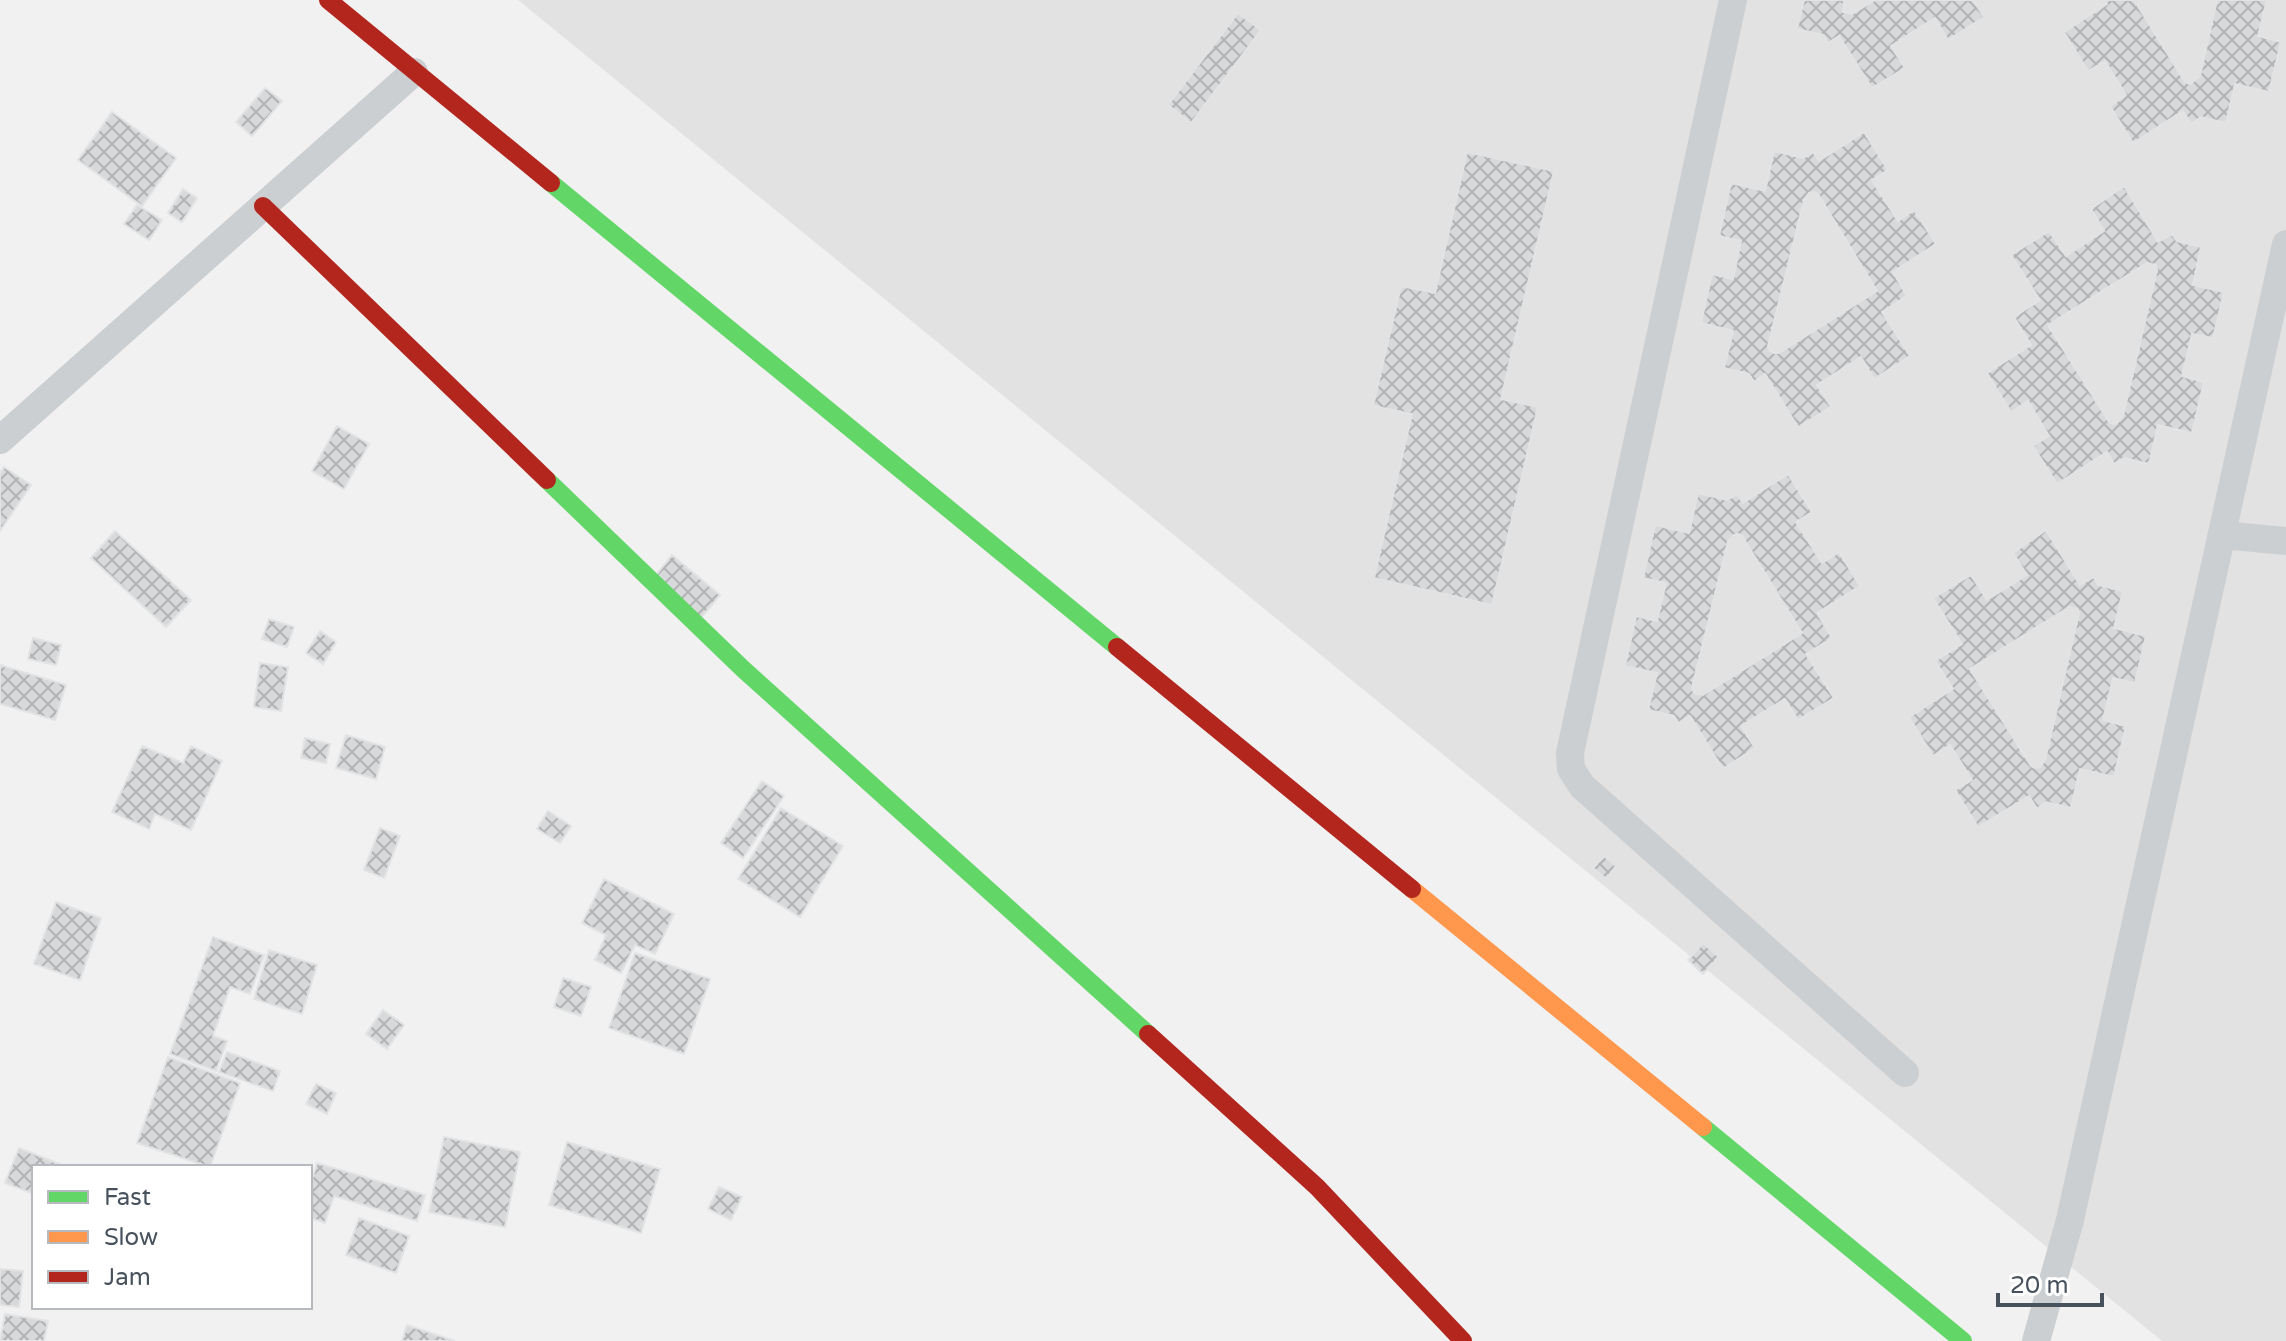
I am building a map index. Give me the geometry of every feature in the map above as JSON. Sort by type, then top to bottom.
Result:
[{"type":"street","points":[[328,0],[1963,1341]]},
{"type":"street","points":[[1733,0],[1570,753],[1571,769],[1593,797],[1905,1073]]},
{"type":"street","points":[[0,440],[414,72]]},
{"type":"street","points":[[263,206],[743,669],[1317,1187],[1463,1341]]},
{"type":"street","points":[[2036,1341],[2070,1220],[2286,244]]},
{"type":"street","points":[[2222,535],[2286,541]]},
{"type":"shaded area","points":[[518,0],[2286,0],[2286,1341],[2162,1341]]},
{"type":"building","points":[[1804,0],[1844,0],[1843,12],[1852,14],[1875,0],[1973,0],[1984,17],[1948,40],[1935,18],[1891,46],[1905,68],[1872,88],[1839,36],[1828,43],[1823,35],[1797,29]]},
{"type":"building","points":[[2104,0],[2134,0],[2185,82],[2190,84],[2200,76],[2217,0],[2267,0],[2258,36],[2281,42],[2269,92],[2235,84],[2226,123],[2201,117],[2191,124],[2183,111],[2133,143],[2110,106],[2126,95],[2105,61],[2088,71],[2064,32],[2107,4]]},
{"type":"building","points":[[1238,13],[1261,30],[1191,123],[1168,105]]},
{"type":"building","points":[[265,88],[282,101],[252,136],[236,122]]},
{"type":"building","points":[[112,112],[176,158],[142,206],[78,160]]},
{"type":"building","points":[[1864,132],[1888,170],[1872,180],[1898,221],[1914,210],[1936,244],[1893,272],[1907,296],[1882,312],[1910,356],[1874,379],[1861,357],[1817,385],[1831,407],[1798,427],[1765,374],[1754,382],[1749,374],[1724,368],[1733,331],[1701,323],[1712,274],[1733,279],[1741,241],[1719,236],[1731,183],[1765,191],[1774,151],[1803,158],[1813,152],[1819,161]],"holes":[[[1809,193],[1818,194],[1877,291],[1779,353],[1774,353],[1768,346],[1804,200]]]},
{"type":"building","points":[[1467,152],[1554,171],[1501,399],[1538,407],[1492,605],[1374,578],[1412,414],[1373,406],[1401,286],[1435,293]]},
{"type":"building","points":[[2124,186],[2158,242],[2172,234],[2177,241],[2201,247],[2193,285],[2224,292],[2213,338],[2192,334],[2182,376],[2204,382],[2192,433],[2158,425],[2149,464],[2124,458],[2114,464],[2107,452],[2057,484],[2033,446],[2049,436],[2028,401],[2011,412],[1987,373],[2031,345],[2014,317],[2040,300],[2011,255],[2049,231],[2066,256],[2104,231],[2091,209]],"holes":[[[2147,263],[2156,265],[2123,416],[2113,424],[2048,325]]]},
{"type":"building","points":[[183,189],[197,198],[182,222],[168,213]]},
{"type":"building","points":[[137,205],[162,220],[149,240],[124,224]]},
{"type":"building","points":[[337,426],[369,444],[344,489],[312,471]]},
{"type":"building","points":[[4,467],[31,485],[0,531],[0,473]]},
{"type":"building","points":[[1788,474],[1812,512],[1796,522],[1822,563],[1839,552],[1860,586],[1817,613],[1832,638],[1806,654],[1834,698],[1798,720],[1785,699],[1741,726],[1755,748],[1723,769],[1690,716],[1678,723],[1674,716],[1648,710],[1657,673],[1625,666],[1636,616],[1657,621],[1666,583],[1643,578],[1655,525],[1689,533],[1698,493],[1727,500],[1737,494],[1743,503]],"holes":[[[1734,535],[1742,536],[1802,633],[1703,695],[1694,693],[1692,688],[1728,541]]]},
{"type":"building","points":[[2046,530],[2080,585],[2094,577],[2098,585],[2123,591],[2114,628],[2146,636],[2135,683],[2113,678],[2103,720],[2126,726],[2114,777],[2080,769],[2071,808],[2046,802],[2037,809],[2029,796],[1978,827],[1955,790],[1972,780],[1950,745],[1933,756],[1909,717],[1953,689],[1935,661],[1962,644],[1933,598],[1971,575],[1987,600],[2027,575],[2013,553]],"holes":[[[2069,607],[2078,609],[2045,760],[2035,768],[1970,669]]]},
{"type":"building","points":[[115,531],[191,600],[166,627],[91,558]]},
{"type":"building","points":[[672,555],[720,595],[697,623],[649,584]]},
{"type":"building","points":[[269,619],[294,627],[287,647],[262,639]]},
{"type":"building","points":[[320,631],[336,642],[323,664],[306,653]]},
{"type":"building","points":[[33,638],[61,645],[56,665],[28,659]]},
{"type":"building","points":[[260,663],[288,667],[281,711],[254,707]]},
{"type":"building","points":[[0,665],[66,685],[55,720],[0,704]]},
{"type":"building","points":[[346,735],[385,747],[376,779],[336,768]]},
{"type":"building","points":[[305,738],[330,744],[326,763],[301,758]]},
{"type":"building","points":[[142,746],[183,763],[191,746],[222,761],[191,830],[155,814],[149,829],[112,812]]},
{"type":"building","points":[[762,781],[784,796],[743,858],[721,843]]},
{"type":"building","points":[[781,808],[843,846],[800,917],[738,879]]},
{"type":"building","points":[[548,811],[571,826],[560,843],[537,829]]},
{"type":"building","points":[[380,828],[400,836],[384,878],[364,870]]},
{"type":"building","points":[[1604,856],[1616,866],[1606,879],[1593,868]]},
{"type":"building","points":[[604,879],[674,914],[655,954],[635,945],[621,973],[595,960],[606,935],[582,923]]},
{"type":"building","points":[[56,902],[101,918],[80,980],[34,964]]},
{"type":"building","points":[[213,937],[264,955],[250,994],[230,987],[213,1036],[227,1041],[216,1071],[170,1054]]},
{"type":"building","points":[[1703,943],[1719,957],[1703,974],[1688,960]]},
{"type":"building","points":[[269,950],[317,965],[302,1014],[254,999]]},
{"type":"building","points":[[635,953],[710,979],[684,1054],[609,1028]]},
{"type":"building","points":[[563,978],[591,987],[581,1016],[554,1007]]},
{"type":"building","points":[[383,1010],[404,1025],[387,1049],[366,1034]]},
{"type":"building","points":[[227,1052],[280,1071],[273,1091],[219,1072]]},
{"type":"building","points":[[168,1057],[240,1083],[211,1165],[137,1143]]},
{"type":"building","points":[[316,1084],[336,1093],[327,1114],[306,1104]]},
{"type":"building","points":[[444,1137],[520,1152],[505,1227],[429,1212]]},
{"type":"building","points":[[567,1142],[660,1169],[641,1233],[549,1205]]},
{"type":"building","points":[[19,1148],[62,1165],[32,1165],[32,1193],[5,1183]]},
{"type":"building","points":[[317,1163],[425,1195],[417,1221],[334,1196],[325,1223],[312,1219],[312,1179]]},
{"type":"building","points":[[719,1187],[742,1197],[731,1220],[708,1209]]},
{"type":"building","points":[[359,1218],[409,1236],[396,1273],[346,1255]]},
{"type":"building","points":[[0,1269],[23,1271],[19,1307],[0,1305]]},
{"type":"building","points":[[5,1314],[48,1321],[44,1341],[0,1341]]},
{"type":"building","points":[[407,1325],[455,1341],[402,1341]]},
{"type":"traffic: fast","points":[[551,183],[1117,647]]},
{"type":"traffic: fast","points":[[547,480],[743,669],[1148,1034]]},
{"type":"traffic: fast","points":[[1703,1127],[1963,1341]]},
{"type":"traffic: slow","points":[[1412,889],[1703,1127]]},
{"type":"traffic: jam","points":[[328,0],[551,183]]},
{"type":"traffic: jam","points":[[263,206],[547,480]]},
{"type":"traffic: jam","points":[[1117,647],[1412,889]]},
{"type":"traffic: jam","points":[[1148,1034],[1317,1187],[1463,1341]]}]
